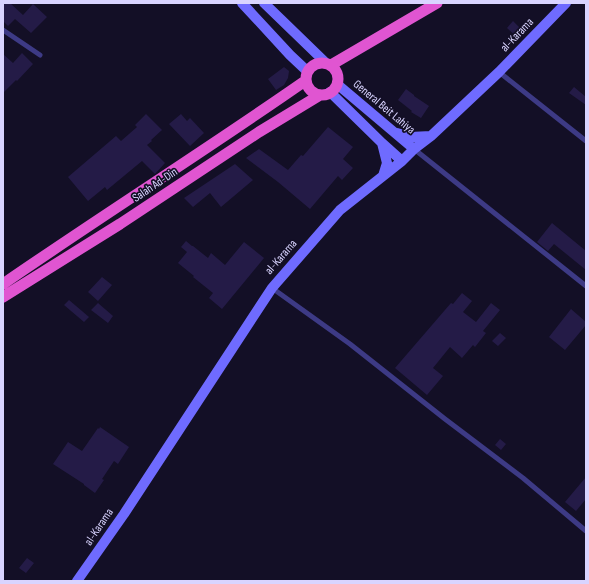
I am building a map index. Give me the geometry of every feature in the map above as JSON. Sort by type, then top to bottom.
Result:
[{"type":"highway","points":[[329,64],[437,3]]},
{"type":"highway","points":[[321,62],[329,64],[335,69],[338,79],[329,90],[315,94],[310,91],[307,86],[306,76],[311,66],[321,62]]},
{"type":"highway","name":"Salah Ad-Din","points":[[3,284],[54,248],[246,123],[306,76]]},
{"type":"highway","name":"Salah Ad-Din","points":[[3,297],[120,224],[259,132],[329,90]]},
{"type":"main road","points":[[242,3],[290,55],[306,76]]},
{"type":"main road","points":[[264,3],[329,64]]},
{"type":"main road","name":"al-Karama","points":[[77,581],[124,514],[272,288],[340,210],[402,161],[430,136],[499,72],[566,3]]},
{"type":"main road","name":"General Beit Lahiya","points":[[329,90],[392,131],[414,149]]},
{"type":"main road","name":"General Beit Lahiya","points":[[329,90],[402,161]]},
{"type":"main road","points":[[392,131],[410,137],[430,136]]},
{"type":"main road","points":[[382,143],[387,163],[383,176]]},
{"type":"lane","points":[[3,30],[40,55]]},
{"type":"lane","points":[[499,72],[586,141]]},
{"type":"lane","points":[[414,149],[586,286]]},
{"type":"lane","points":[[272,288],[350,344],[523,478],[586,531]]},
{"type":"building","points":[[3,3],[10,3],[23,15],[33,4],[47,17],[31,33],[15,19],[8,26],[3,21]]},
{"type":"building","points":[[513,21],[522,30],[516,36],[507,28]]},
{"type":"building","points":[[22,53],[33,64],[3,93],[3,54],[13,63]]},
{"type":"building","points":[[284,67],[289,71],[288,78],[284,85],[276,90],[268,79]]},
{"type":"building","points":[[574,87],[586,97],[586,105],[569,93]]},
{"type":"building","points":[[406,89],[429,106],[421,118],[411,112],[412,111],[398,100]]},
{"type":"building","points":[[146,114],[162,130],[147,145],[165,163],[155,174],[142,161],[107,190],[105,187],[88,201],[68,177],[116,136],[121,141],[137,127],[135,125]]},
{"type":"building","points":[[181,114],[187,121],[190,118],[204,133],[190,146],[169,124]]},
{"type":"building","points":[[328,127],[353,147],[343,159],[353,168],[342,180],[338,176],[310,209],[246,158],[259,149],[288,170],[301,155],[303,156]]},
{"type":"building","points":[[235,164],[253,180],[221,207],[210,193],[193,207],[184,198]]},
{"type":"building","points":[[552,223],[586,251],[586,270],[554,244],[548,251],[537,242]]},
{"type":"building","points":[[186,241],[208,258],[211,253],[225,265],[244,242],[264,258],[222,309],[209,298],[213,293],[178,263],[187,252],[181,247]]},
{"type":"building","points":[[102,277],[112,285],[98,301],[88,292]]},
{"type":"building","points":[[462,293],[472,301],[463,312],[476,322],[491,303],[500,310],[483,331],[486,333],[475,347],[473,345],[462,358],[450,347],[433,368],[443,376],[427,395],[395,368],[451,303],[453,304]]},
{"type":"building","points":[[69,300],[89,317],[84,322],[64,305]]},
{"type":"building","points":[[98,303],[113,316],[108,323],[91,310]]},
{"type":"building","points":[[571,309],[586,322],[586,325],[565,350],[549,337]]},
{"type":"building","points":[[500,333],[506,338],[498,346],[492,341]]},
{"type":"building","points":[[100,427],[129,447],[118,464],[114,461],[95,493],[53,464],[68,442],[82,451]]},
{"type":"building","points":[[500,439],[506,444],[501,450],[495,445]]},
{"type":"building","points":[[586,477],[586,499],[576,511],[565,502]]},
{"type":"building","points":[[27,558],[34,563],[26,573],[19,568]]}]
